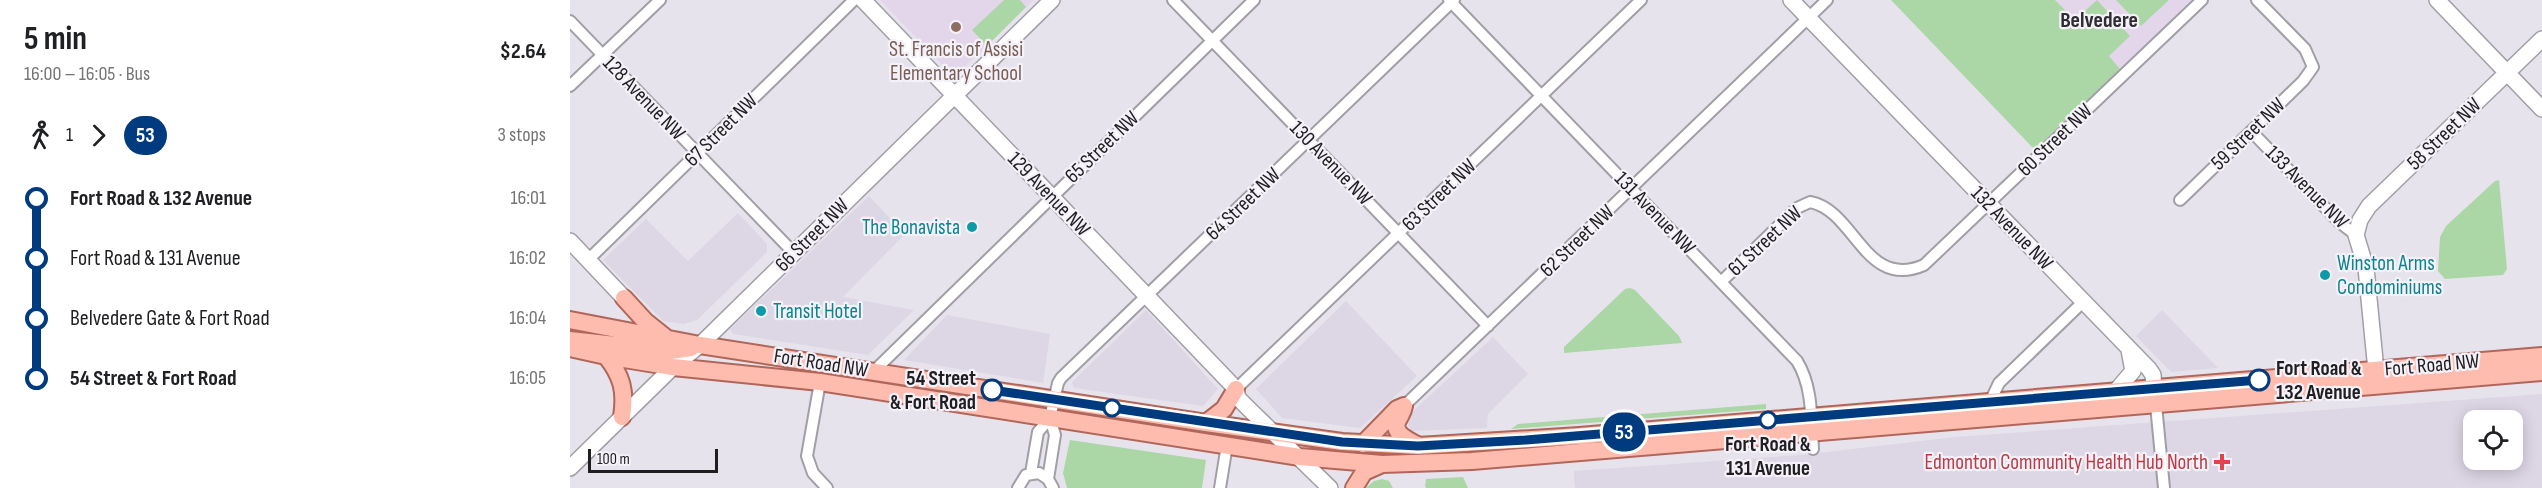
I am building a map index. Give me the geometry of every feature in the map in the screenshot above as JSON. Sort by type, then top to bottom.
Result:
[{"type":"main road","points":[[608,326],[621,311],[624,298]]},
{"type":"main road","points":[[624,298],[645,321],[665,337]]},
{"type":"main road","name":"Fort Road NW","points":[[570,320],[700,345],[1206,423],[1363,444],[1418,446],[1812,433],[1990,402],[2115,392],[2155,397]]},
{"type":"main road","points":[[570,340],[672,351],[700,345]]},
{"type":"main road","name":"Fort Road NW","points":[[570,348],[674,367],[820,382],[1300,457],[1382,464],[1472,461],[1812,433],[2155,397],[2376,378],[2542,356]]},
{"type":"main road","points":[[606,356],[623,382],[625,396],[622,417]]},
{"type":"main road","points":[[674,367],[719,362],[796,367],[828,364]]},
{"type":"main road","name":"Fort Road NW","points":[[2376,378],[2542,372]]},
{"type":"main road","points":[[1206,423],[1224,409],[1236,389]]},
{"type":"main road","points":[[1363,444],[1397,409],[1404,406]]},
{"type":"main road","points":[[1404,406],[1403,413],[1397,421],[1397,429],[1402,436],[1418,446]]},
{"type":"main road","points":[[1354,488],[1364,472],[1382,464]]},
{"type":"street","points":[[570,86],[660,0]]},
{"type":"street","name":"67 Street NW","points":[[588,260],[854,0]]},
{"type":"street","name":"129 Avenue NW","points":[[862,0],[1236,389],[1244,404],[1330,488]]},
{"type":"street","name":"66 Street NW","points":[[570,468],[674,367],[700,345],[1052,0]]},
{"type":"street","name":"130 Avenue NW","points":[[1173,0],[1488,326]]},
{"type":"street","name":"65 Street NW","points":[[874,372],[1254,0]]},
{"type":"street","name":"63 Street NW","points":[[1236,389],[1641,0]]},
{"type":"street","name":"132 Avenue NW","points":[[1791,0],[2151,372],[2164,488]]},
{"type":"street","name":"62 Street NW","points":[[1404,406],[1827,0]]},
{"type":"street","name":"60 Street NW","points":[[1810,202],[1826,208],[1878,262],[1902,271],[1911,271],[1924,265],[2202,0]]},
{"type":"street","name":"59 Street NW","points":[[2180,200],[2303,81],[2313,67],[2305,49],[2257,0]]},
{"type":"street","points":[[2437,0],[2542,109]]},
{"type":"street","name":"131 Avenue NW","points":[[1451,1],[1797,361],[1804,372],[1809,395],[1812,433]]},
{"type":"street","name":"64 Street NW","points":[[1050,418],[1058,383],[1066,372],[1309,141],[1451,1]]},
{"type":"street","name":"128 Avenue NW","points":[[570,21],[794,252]]},
{"type":"street","name":"58 Street NW","points":[[2356,235],[2360,220],[2369,206],[2542,39]]},
{"type":"street","name":"133 Avenue NW","points":[[2251,131],[2339,222],[2356,235],[2366,268],[2376,378]]},
{"type":"street","name":"61 Street NW","points":[[1721,282],[1797,208],[1810,202]]},
{"type":"street","points":[[570,241],[624,298]]},
{"type":"street","points":[[1990,402],[1999,383],[2084,301]]},
{"type":"street","points":[[2115,392],[2133,371],[2129,347]]},
{"type":"street","points":[[820,382],[807,456],[813,473],[827,488]]},
{"type":"street","points":[[1031,473],[1038,432],[1050,418]]},
{"type":"street","points":[[1050,418],[1055,435],[1051,483]]},
{"type":"street","points":[[1220,488],[1227,446]]},
{"type":"street","points":[[1018,488],[1023,478],[1031,473],[1039,473],[1051,483]]},
{"type":"shaded area","name":"St. Francis of Assisi Elementary School","points":[[880,0],[1034,0],[954,77]]},
{"type":"shaded area","points":[[2055,0],[2192,0],[2120,69]]},
{"type":"shaded area","points":[[869,196],[905,234],[843,297],[914,310],[868,355],[733,334],[730,329]]},
{"type":"shaded area","points":[[738,213],[767,244],[767,252],[697,320],[684,324],[663,321],[603,260],[646,219],[688,261]]},
{"type":"shaded area","points":[[1346,301],[1417,376],[1360,428],[1282,418],[1256,389]]},
{"type":"shaded area","points":[[1146,310],[1218,389],[1203,406],[1074,388],[1072,382]]},
{"type":"shaded area","points":[[2162,310],[2218,368],[2171,372],[2136,336]]},
{"type":"shaded area","points":[[947,315],[1050,334],[1043,383],[904,360]]},
{"type":"shaded area","points":[[1493,337],[1528,374],[1488,414],[1487,428],[1411,431],[1408,425],[1411,413]]},
{"type":"shaded area","points":[[2542,394],[2542,488],[1575,488],[1574,471],[1801,455],[1955,437]]},
{"type":"green space","points":[[1004,0],[1020,0],[1026,7],[987,46],[972,30]]},
{"type":"green space","points":[[1891,0],[2055,0],[2075,20],[2097,0],[2130,36],[2109,56],[2120,69],[2035,150]]},
{"type":"green space","points":[[2116,0],[2169,0],[2141,26]]},
{"type":"green space","points":[[2499,180],[2507,269],[2503,275],[2445,279],[2438,271],[2440,237],[2446,226],[2495,181]]},
{"type":"green space","points":[[1625,289],[1635,290],[1679,336],[1682,343],[1564,353],[1564,347]]},
{"type":"green space","points":[[1766,404],[1766,409],[1511,429],[1518,424]]},
{"type":"green space","points":[[1070,440],[1206,460],[1202,488],[1067,488],[1063,473]]},
{"type":"green space","points":[[1463,477],[1468,488],[1426,488],[1425,486],[1426,479]]},
{"type":"green space","points":[[1382,479],[1389,481],[1393,488],[1366,488],[1374,481]]},
{"type":"bus line","name":"53","points":[[992,390],[1338,442],[1418,446],[1526,440],[2259,380]]},
{"type":"place","name":"St. Francis of Assisi Elementary School","points":[[956,27]]},
{"type":"place","name":"The Bonavista","points":[[972,227]]},
{"type":"place","name":"Winston Arms Condominiums","points":[[2325,275]]},
{"type":"place","name":"Transit Hotel","points":[[761,311]]},
{"type":"place","name":"Fort Road & 132 Avenue","points":[[2259,380]]},
{"type":"place","name":"54 Street & Fort Road","points":[[992,390]]},
{"type":"place","name":"Fort Road & 131 Avenue","points":[[1768,420]]},
{"type":"place","name":"Edmonton Community Health Hub North","points":[[2222,462]]},
{"type":"district","name":"Belvedere","points":[[2099,20]]}]
